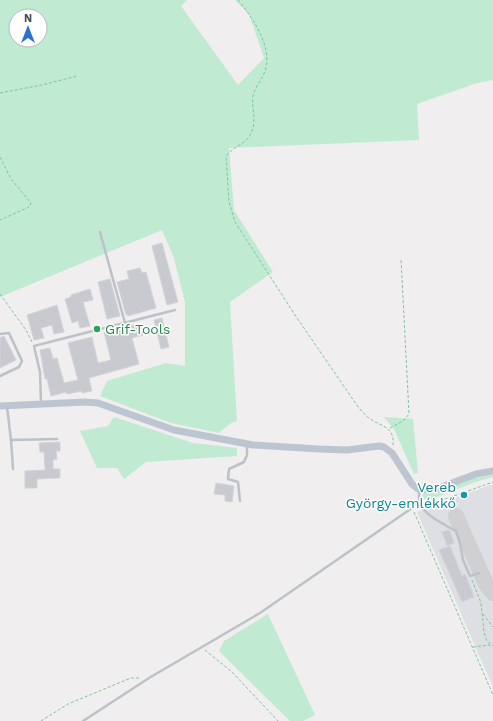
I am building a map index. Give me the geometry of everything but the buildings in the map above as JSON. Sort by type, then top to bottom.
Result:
[{"type":"main road","points":[[3,406],[41,403],[98,403],[174,430],[266,447],[340,450],[379,446],[384,447],[392,453],[412,484],[420,489],[430,490],[476,474],[493,471]]},
{"type":"lane","points":[[100,232],[125,323]]},
{"type":"lane","points":[[41,403],[40,372],[34,346],[175,310]]},
{"type":"lane","points":[[0,334],[9,333],[22,361],[18,368],[0,376]]},
{"type":"lane","points":[[3,406],[11,440],[13,469]]},
{"type":"lane","points":[[11,440],[57,439]]},
{"type":"lane","points":[[240,501],[238,482],[228,479],[229,468],[244,462],[248,444]]},
{"type":"lane","points":[[420,489],[418,497],[429,516],[456,531],[463,560],[470,576],[479,573]]},
{"type":"lane","points":[[82,721],[149,678],[260,613],[412,508]]},
{"type":"path","points":[[238,0],[248,11],[258,30],[268,58],[264,72],[253,95],[255,122],[252,131],[249,138],[226,157],[229,202],[232,215],[253,252],[352,398],[369,418],[389,429],[393,436],[394,442],[392,453]]},
{"type":"path","points":[[0,93],[42,85],[77,76]]},
{"type":"path","points":[[0,157],[11,179],[31,203],[27,208],[0,220]]},
{"type":"path","points":[[389,429],[403,421],[409,414],[401,259]]},
{"type":"path","points":[[0,294],[26,330],[34,346]]},
{"type":"path","points":[[422,506],[493,482]]},
{"type":"path","points":[[412,508],[493,695]]},
{"type":"path","points":[[470,576],[482,603],[484,632],[491,645]]},
{"type":"path","points":[[482,613],[493,626]]},
{"type":"path","points":[[472,647],[493,645]]},
{"type":"path","points":[[202,647],[232,672],[278,721]]},
{"type":"path","points":[[41,721],[68,704],[131,678],[149,678]]},
{"type":"shaded area","points":[[493,484],[493,687],[417,512]]},
{"type":"green space","points":[[0,0],[187,0],[181,6],[238,85],[264,58],[249,14],[235,0],[493,0],[493,80],[477,83],[417,104],[419,140],[229,148],[234,210],[273,272],[230,302],[237,421],[231,423],[219,433],[171,423],[100,396],[107,381],[166,363],[185,366],[185,302],[174,258],[162,230],[0,297]]},
{"type":"green space","points":[[114,417],[193,443],[237,448],[237,456],[146,462],[124,479],[117,468],[97,468],[80,431],[108,426]]},
{"type":"green space","points":[[384,417],[413,419],[418,473],[414,474],[394,429]]},
{"type":"green space","points":[[493,475],[493,477],[475,482],[429,500],[423,498],[423,494],[434,493],[469,479]]},
{"type":"green space","points":[[268,614],[315,715],[303,721],[290,721],[219,651],[224,641]]},
{"type":"taxiway","points":[[456,516],[486,584],[493,593]]},
{"type":"place","name":"Grif-Tools","points":[[97,329]]},
{"type":"place","name":"Vereb György-emlékkő","points":[[464,495]]}]
